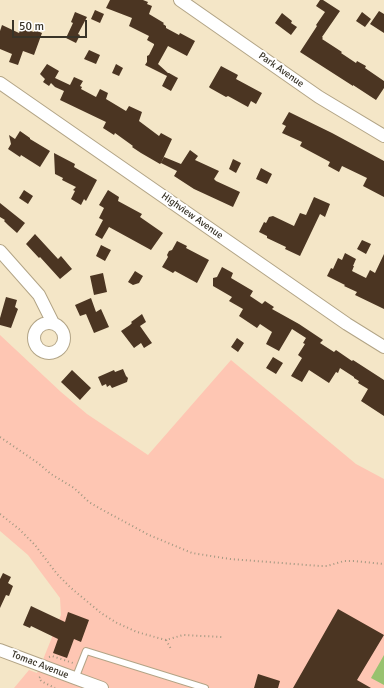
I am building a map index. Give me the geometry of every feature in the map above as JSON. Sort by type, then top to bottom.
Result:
[{"type":"street","name":"Park Avenue","points":[[180,0],[320,97],[384,136]]},
{"type":"street","name":"Highview Avenue","points":[[0,83],[341,319],[384,347]]},
{"type":"street","points":[[0,251],[39,295],[53,324]]},
{"type":"street","name":"Tomac Avenue","points":[[0,650],[102,688]]},
{"type":"lane","points":[[75,679],[86,651],[205,688]]},
{"type":"path","points":[[0,437],[38,463],[51,474],[74,488],[89,502],[149,535],[192,553],[230,559],[320,566],[327,566],[344,561],[384,564]]},
{"type":"path","points":[[0,514],[19,529],[35,545],[57,574],[71,588],[97,610],[117,623],[137,632],[166,640],[183,635],[222,637]]},
{"type":"path","points":[[166,640],[171,649]]},
{"type":"shaded area","points":[[0,335],[87,414],[148,455],[231,360],[356,464],[384,479],[384,688],[14,688],[29,670],[37,673],[61,615],[60,598],[28,555],[0,531]]},
{"type":"shaded area","points":[[384,655],[384,685],[371,678]]},
{"type":"building","points":[[110,0],[143,0],[148,2],[147,4],[152,6],[149,14],[164,23],[163,24],[166,28],[195,41],[187,56],[168,46],[158,64],[168,73],[178,78],[171,91],[162,86],[167,76],[145,65],[147,62],[147,56],[154,45],[147,40],[149,36],[129,26],[132,18],[106,8]]},
{"type":"building","points":[[320,0],[323,0],[340,11],[322,39],[356,63],[357,61],[366,66],[365,68],[384,81],[384,88],[376,100],[300,52],[325,12],[316,6]]},
{"type":"building","points":[[95,10],[104,14],[100,23],[91,19]]},
{"type":"building","points":[[379,11],[384,14],[384,33],[370,24]]},
{"type":"building","points":[[75,12],[87,17],[78,34],[80,35],[76,43],[66,38],[73,23],[71,22]]},
{"type":"building","points":[[362,12],[371,19],[365,27],[356,21]]},
{"type":"building","points":[[282,13],[297,27],[291,35],[275,23]]},
{"type":"building","points":[[2,25],[19,33],[21,28],[34,32],[35,30],[42,33],[34,55],[23,51],[18,65],[9,62],[12,54],[0,49],[0,31]]},
{"type":"building","points":[[89,50],[100,55],[96,64],[84,59]]},
{"type":"building","points":[[47,64],[59,71],[55,78],[70,85],[74,77],[83,81],[80,86],[82,87],[81,89],[96,97],[100,89],[108,93],[106,99],[126,111],[129,106],[142,112],[139,121],[159,136],[161,133],[172,139],[161,163],[160,164],[141,153],[115,133],[114,135],[103,128],[106,122],[60,100],[64,91],[55,87],[51,83],[49,86],[43,82],[45,79],[40,74]]},
{"type":"building","points":[[116,64],[123,68],[119,76],[112,73]]},
{"type":"building","points":[[221,66],[238,75],[236,79],[262,93],[256,104],[251,101],[248,107],[209,87]]},
{"type":"building","points":[[289,112],[384,161],[384,197],[363,186],[367,178],[342,166],[339,172],[328,166],[330,162],[300,146],[302,142],[282,133],[286,126],[282,124]]},
{"type":"building","points":[[20,131],[50,151],[40,167],[8,149],[11,144],[9,135],[15,139]]},
{"type":"building","points":[[190,150],[198,156],[195,160],[219,171],[214,179],[216,181],[240,192],[233,207],[194,189],[174,176],[177,171],[161,163],[164,157],[181,164]]},
{"type":"building","points":[[54,153],[75,164],[74,167],[97,180],[86,201],[84,199],[81,205],[71,199],[75,191],[73,190],[76,187],[62,180],[63,178],[55,174]]},
{"type":"building","points":[[233,159],[241,163],[236,173],[229,169]]},
{"type":"building","points":[[261,168],[272,174],[267,184],[256,179]]},
{"type":"building","points":[[24,190],[33,196],[28,204],[19,198]]},
{"type":"building","points":[[108,190],[119,197],[118,201],[142,214],[140,217],[163,233],[151,250],[109,227],[102,239],[95,235],[103,220],[99,218],[104,208],[99,205]]},
{"type":"building","points":[[314,197],[330,204],[325,217],[320,214],[300,256],[285,249],[286,247],[267,238],[267,236],[259,232],[264,222],[266,223],[269,217],[273,216],[294,226],[300,213],[306,215]]},
{"type":"building","points":[[0,203],[25,223],[17,233],[4,221],[5,220],[0,217]]},
{"type":"building","points":[[35,234],[58,259],[61,256],[72,269],[60,279],[26,244]]},
{"type":"building","points":[[362,240],[371,244],[366,254],[357,249]]},
{"type":"building","points":[[177,241],[187,246],[186,248],[209,260],[197,283],[175,271],[173,273],[162,267],[168,257],[167,255],[169,251],[172,250]]},
{"type":"building","points":[[101,245],[111,250],[105,261],[96,256]]},
{"type":"building","points":[[345,253],[356,259],[352,271],[366,278],[370,270],[375,273],[384,254],[384,309],[355,295],[357,292],[327,276],[331,268],[333,269],[338,258],[342,260]]},
{"type":"building","points":[[222,267],[233,273],[231,278],[253,291],[250,296],[262,304],[265,301],[274,307],[272,309],[299,324],[323,340],[320,343],[334,352],[336,350],[384,380],[384,416],[361,401],[368,389],[340,368],[338,373],[336,372],[329,383],[309,370],[302,382],[291,376],[302,358],[298,355],[305,344],[303,343],[306,338],[292,329],[279,351],[266,344],[272,332],[260,324],[257,328],[239,316],[243,309],[229,301],[232,297],[213,286],[213,278],[217,277]]},
{"type":"building","points":[[135,271],[143,276],[139,283],[133,285],[128,282]]},
{"type":"building","points":[[103,273],[107,292],[94,295],[90,276]]},
{"type":"building","points":[[6,297],[17,300],[15,307],[18,309],[11,328],[0,325],[0,318]]},
{"type":"building","points":[[91,298],[96,312],[101,309],[109,327],[94,333],[86,314],[80,316],[75,305]]},
{"type":"building","points":[[142,314],[146,322],[140,326],[152,343],[144,348],[141,343],[134,348],[121,331]]},
{"type":"building","points":[[237,338],[244,343],[238,352],[231,347]]},
{"type":"building","points":[[273,357],[283,363],[276,374],[266,368]]},
{"type":"building","points":[[123,369],[128,378],[127,382],[112,388],[110,385],[107,387],[106,384],[102,386],[98,377],[114,370],[115,372]]},
{"type":"building","points":[[72,370],[91,388],[80,400],[61,382]]},
{"type":"building","points":[[3,573],[11,577],[8,583],[13,586],[9,596],[6,595],[0,608],[0,579]]},
{"type":"building","points":[[31,606],[65,622],[68,612],[89,620],[81,642],[74,639],[67,658],[53,653],[58,639],[31,626],[30,628],[23,625]]},
{"type":"building","points":[[338,609],[384,635],[357,680],[371,688],[293,688]]},
{"type":"building","points":[[258,674],[280,681],[278,688],[254,688]]}]
